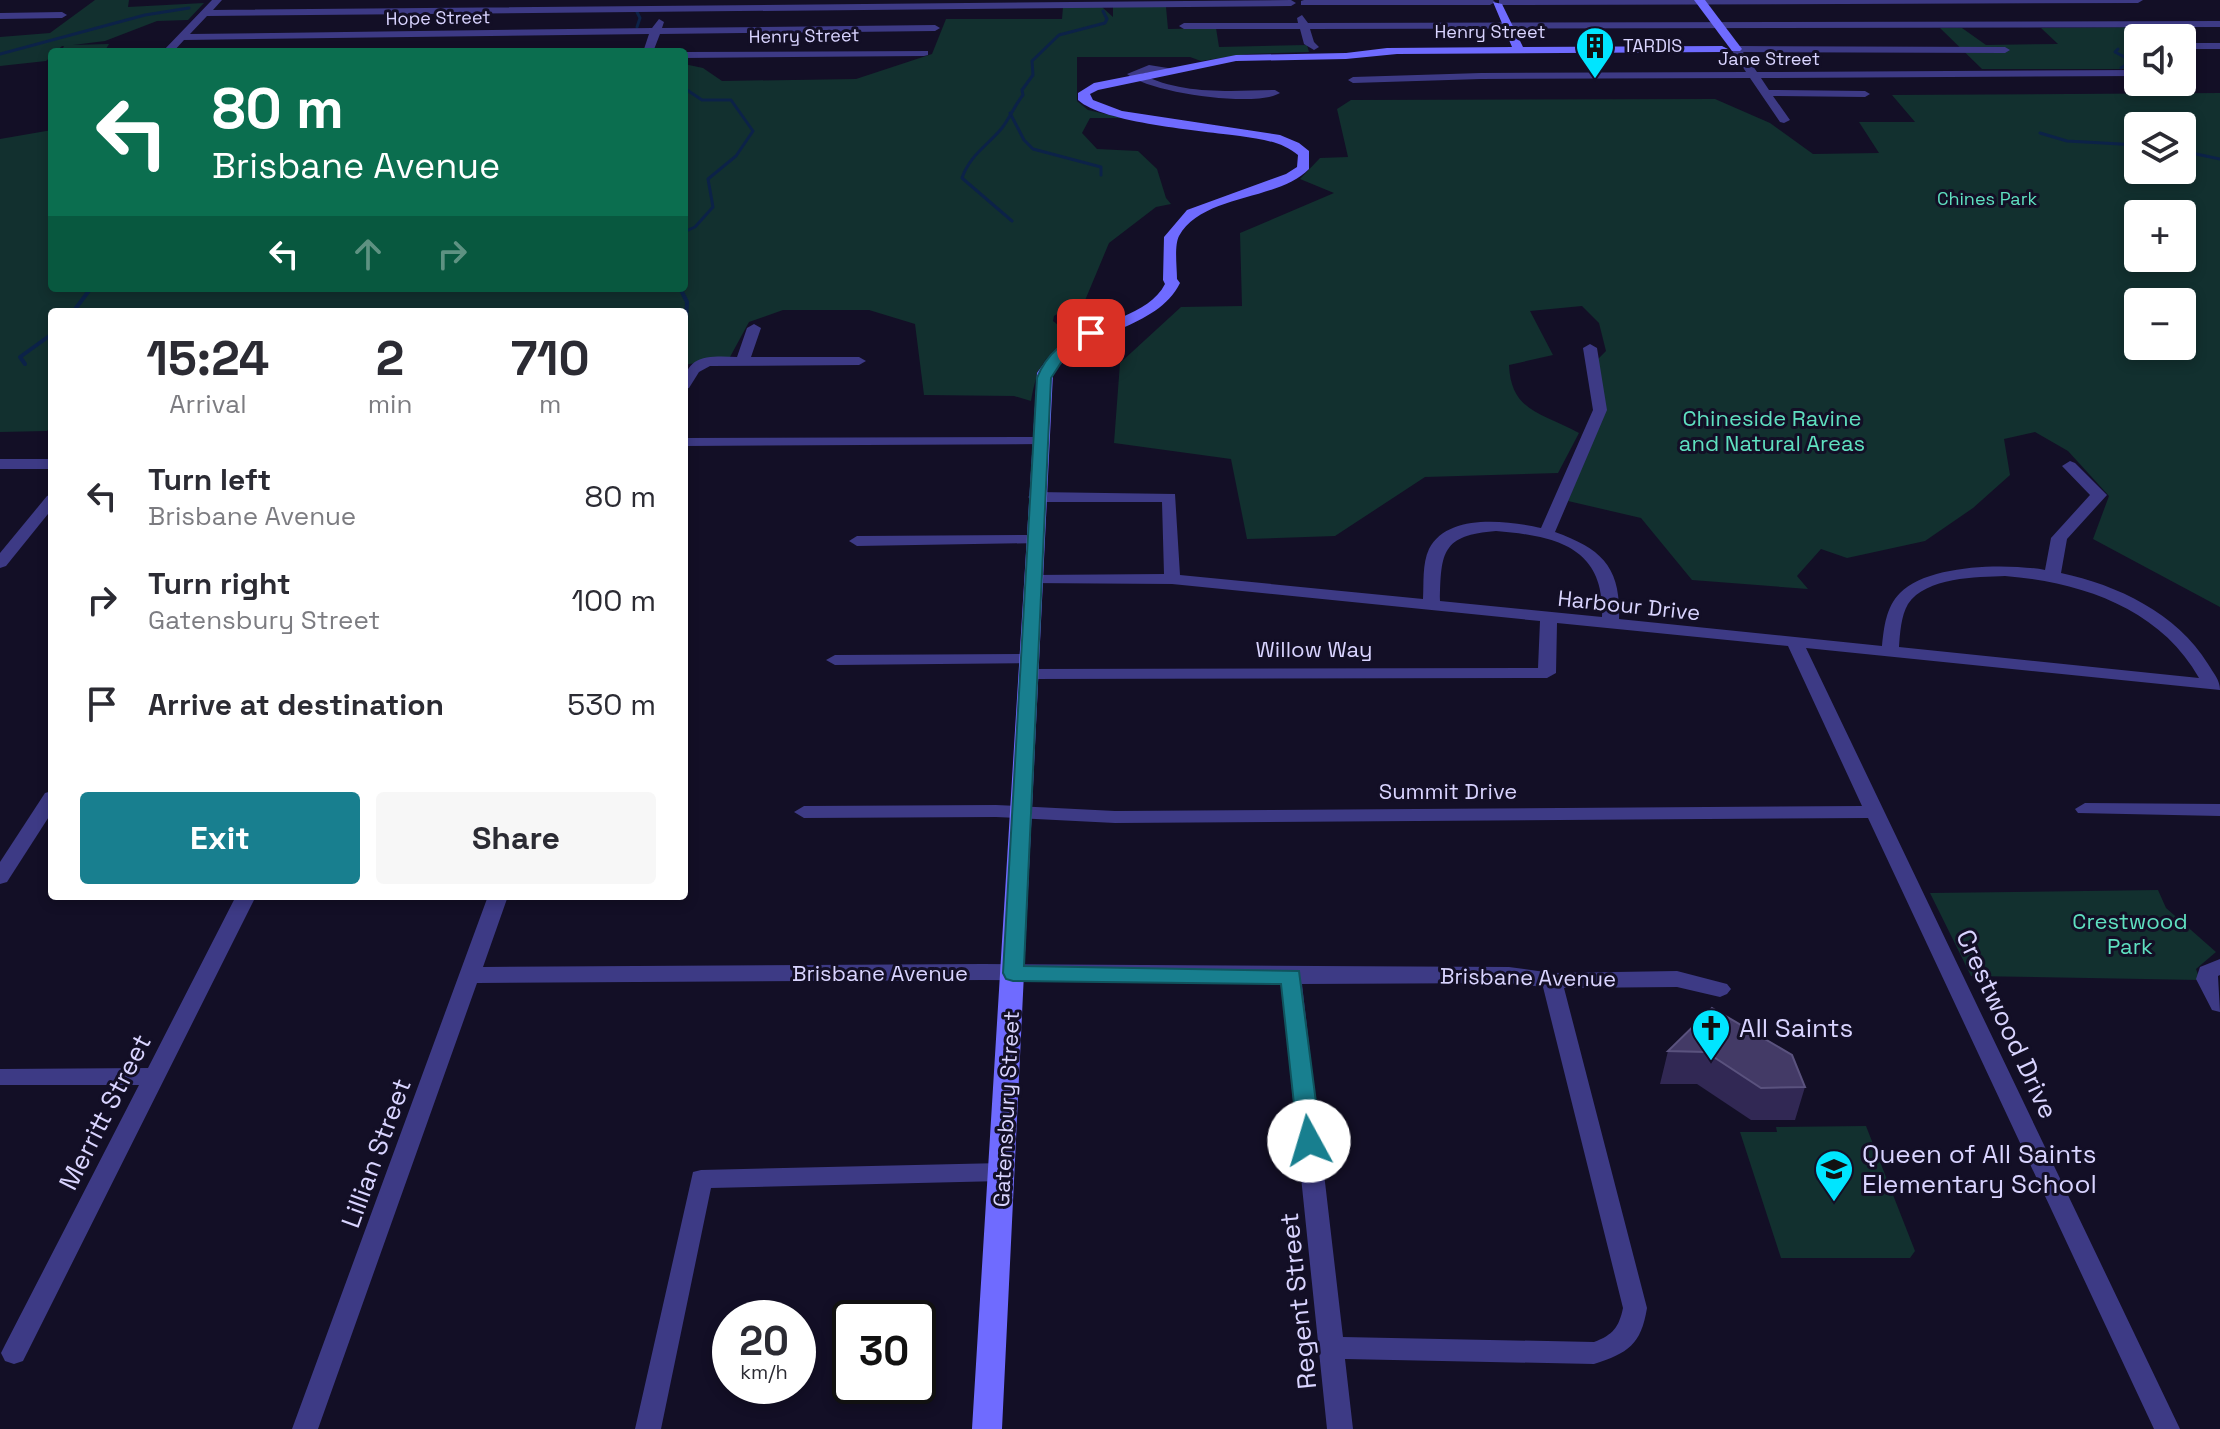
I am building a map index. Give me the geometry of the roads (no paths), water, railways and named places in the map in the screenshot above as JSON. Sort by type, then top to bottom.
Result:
[{"type":"street","points":[[171,48],[217,0]]},
{"type":"street","points":[[423,34],[447,0]]},
{"type":"street","points":[[1904,0],[1974,74]]},
{"type":"street","points":[[2124,0],[2153,24]]},
{"type":"street","points":[[204,13],[439,11],[666,4],[2138,0]]},
{"type":"street","points":[[1700,1],[1717,25],[1748,49],[1755,75],[1784,120]]},
{"type":"street","points":[[1298,2],[1309,44],[1314,47]]},
{"type":"street","points":[[1496,2],[1531,76]]},
{"type":"street","points":[[649,48],[666,4]]},
{"type":"street","points":[[0,16],[62,15]]},
{"type":"street","points":[[1184,26],[2124,24]]},
{"type":"street","points":[[2196,24],[2220,24]]},
{"type":"street","name":"Hope Street","points":[[182,37],[935,28]]},
{"type":"street","points":[[2196,46],[2220,46]]},
{"type":"street","name":"Henry Street","points":[[1244,58],[1416,50],[2005,50]]},
{"type":"street","name":"Henry Street","points":[[688,55],[924,53]]},
{"type":"street","points":[[1142,79],[1244,58]]},
{"type":"street","points":[[1142,79],[1244,58]]},
{"type":"street","name":"Jane Street","points":[[1353,80],[1531,76],[2124,73]]},
{"type":"street","points":[[1142,79],[1166,88],[1196,92],[1275,93]]},
{"type":"street","name":"Gatensbury Street","points":[[987,1429],[1044,378],[1054,358],[1080,338],[1170,294],[1173,288],[1170,280],[1171,237],[1181,223],[1209,207],[1291,177],[1303,169],[1304,154],[1276,138],[1127,114],[1084,100],[1084,93],[1094,87],[1142,79]]},
{"type":"street","points":[[1767,93],[1865,94]]},
{"type":"street","points":[[743,361],[754,328]]},
{"type":"street","points":[[1547,532],[1600,410],[1590,348]]},
{"type":"street","points":[[688,374],[700,364],[859,361]]},
{"type":"street","points":[[688,442],[1039,441]]},
{"type":"street","points":[[0,464],[48,464]]},
{"type":"street","points":[[2052,576],[2059,538],[2099,495],[2070,466]]},
{"type":"street","points":[[1036,497],[1170,497],[1172,579]]},
{"type":"street","points":[[0,563],[48,504]]},
{"type":"street","points":[[1431,607],[1435,555],[1449,537],[1489,528],[1547,532],[1588,552],[1601,566],[1609,583],[1610,625]]},
{"type":"street","points":[[857,541],[1034,540]]},
{"type":"street","points":[[1890,652],[1898,607],[1907,595],[1921,586],[1958,575],[2020,572],[2052,576],[2106,594],[2159,622],[2184,642],[2216,684]]},
{"type":"street","name":"Harbour Drive","points":[[1033,580],[1172,579],[2216,684]]},
{"type":"street","name":"Willow Way","points":[[1028,667],[1547,673],[1549,619]]},
{"type":"street","name":"Crestwood Drive","points":[[1795,644],[2167,1429]]},
{"type":"street","points":[[835,660],[1028,667]]},
{"type":"street","points":[[0,877],[48,803]]},
{"type":"street","points":[[2085,809],[2220,810]]},
{"type":"street","name":"Summit Drive","points":[[804,812],[1021,812],[1115,817],[1876,812]]},
{"type":"street","name":"Merritt Street","points":[[14,1353],[244,900]]},
{"type":"street","name":"Lillian Street","points":[[305,1429],[497,900]]},
{"type":"street","points":[[2214,969],[2207,979],[2220,1004]]},
{"type":"street","name":"Brisbane Avenue","points":[[471,975],[1509,975],[1552,981],[1677,979],[1720,989]]},
{"type":"street","name":"Regent Street","points":[[1291,976],[1340,1429]]},
{"type":"street","points":[[1332,1348],[1594,1353],[1617,1346],[1632,1329],[1635,1308],[1552,981]]},
{"type":"street","points":[[0,1077],[155,1076]]},
{"type":"street","points":[[648,1429],[701,1179],[1002,1172]]},
{"type":"waterway","points":[[0,54],[145,15],[189,8]]},
{"type":"waterway","points":[[1011,114],[1033,75],[1032,61],[1059,35],[1105,23],[1107,19],[1103,11]]},
{"type":"waterway","points":[[637,12],[640,18],[637,27]]},
{"type":"waterway","points":[[2118,49],[2115,52],[2132,61],[2121,68]]},
{"type":"waterway","points":[[688,91],[702,100],[731,100],[753,131],[736,156],[708,179],[713,207],[695,227],[688,230]]},
{"type":"waterway","points":[[1011,114],[1024,140],[1033,149],[1101,167],[1101,175]]},
{"type":"waterway","points":[[1011,114],[974,157],[962,178],[1012,221]]},
{"type":"waterway","points":[[2040,133],[2067,141],[2124,144]]},
{"type":"waterway","points":[[2196,154],[2220,159]]},
{"type":"waterway","points":[[76,308],[88,292]]},
{"type":"waterway","points":[[682,292],[687,308]]},
{"type":"waterway","points":[[25,364],[20,357],[48,337]]},
{"type":"place","name":"TARDIS","points":[[1595,80]]},
{"type":"place","name":"All Saints","points":[[1711,1062]]},
{"type":"place","name":"Queen of All Saints Elementary School","points":[[1834,1203]]},
{"type":"park label","name":"Chines Park","points":[[1987,199]]},
{"type":"park label","name":"Chineside Ravine and Natural Areas","points":[[1772,430]]},
{"type":"park label","name":"Crestwood Park","points":[[2130,934]]}]
